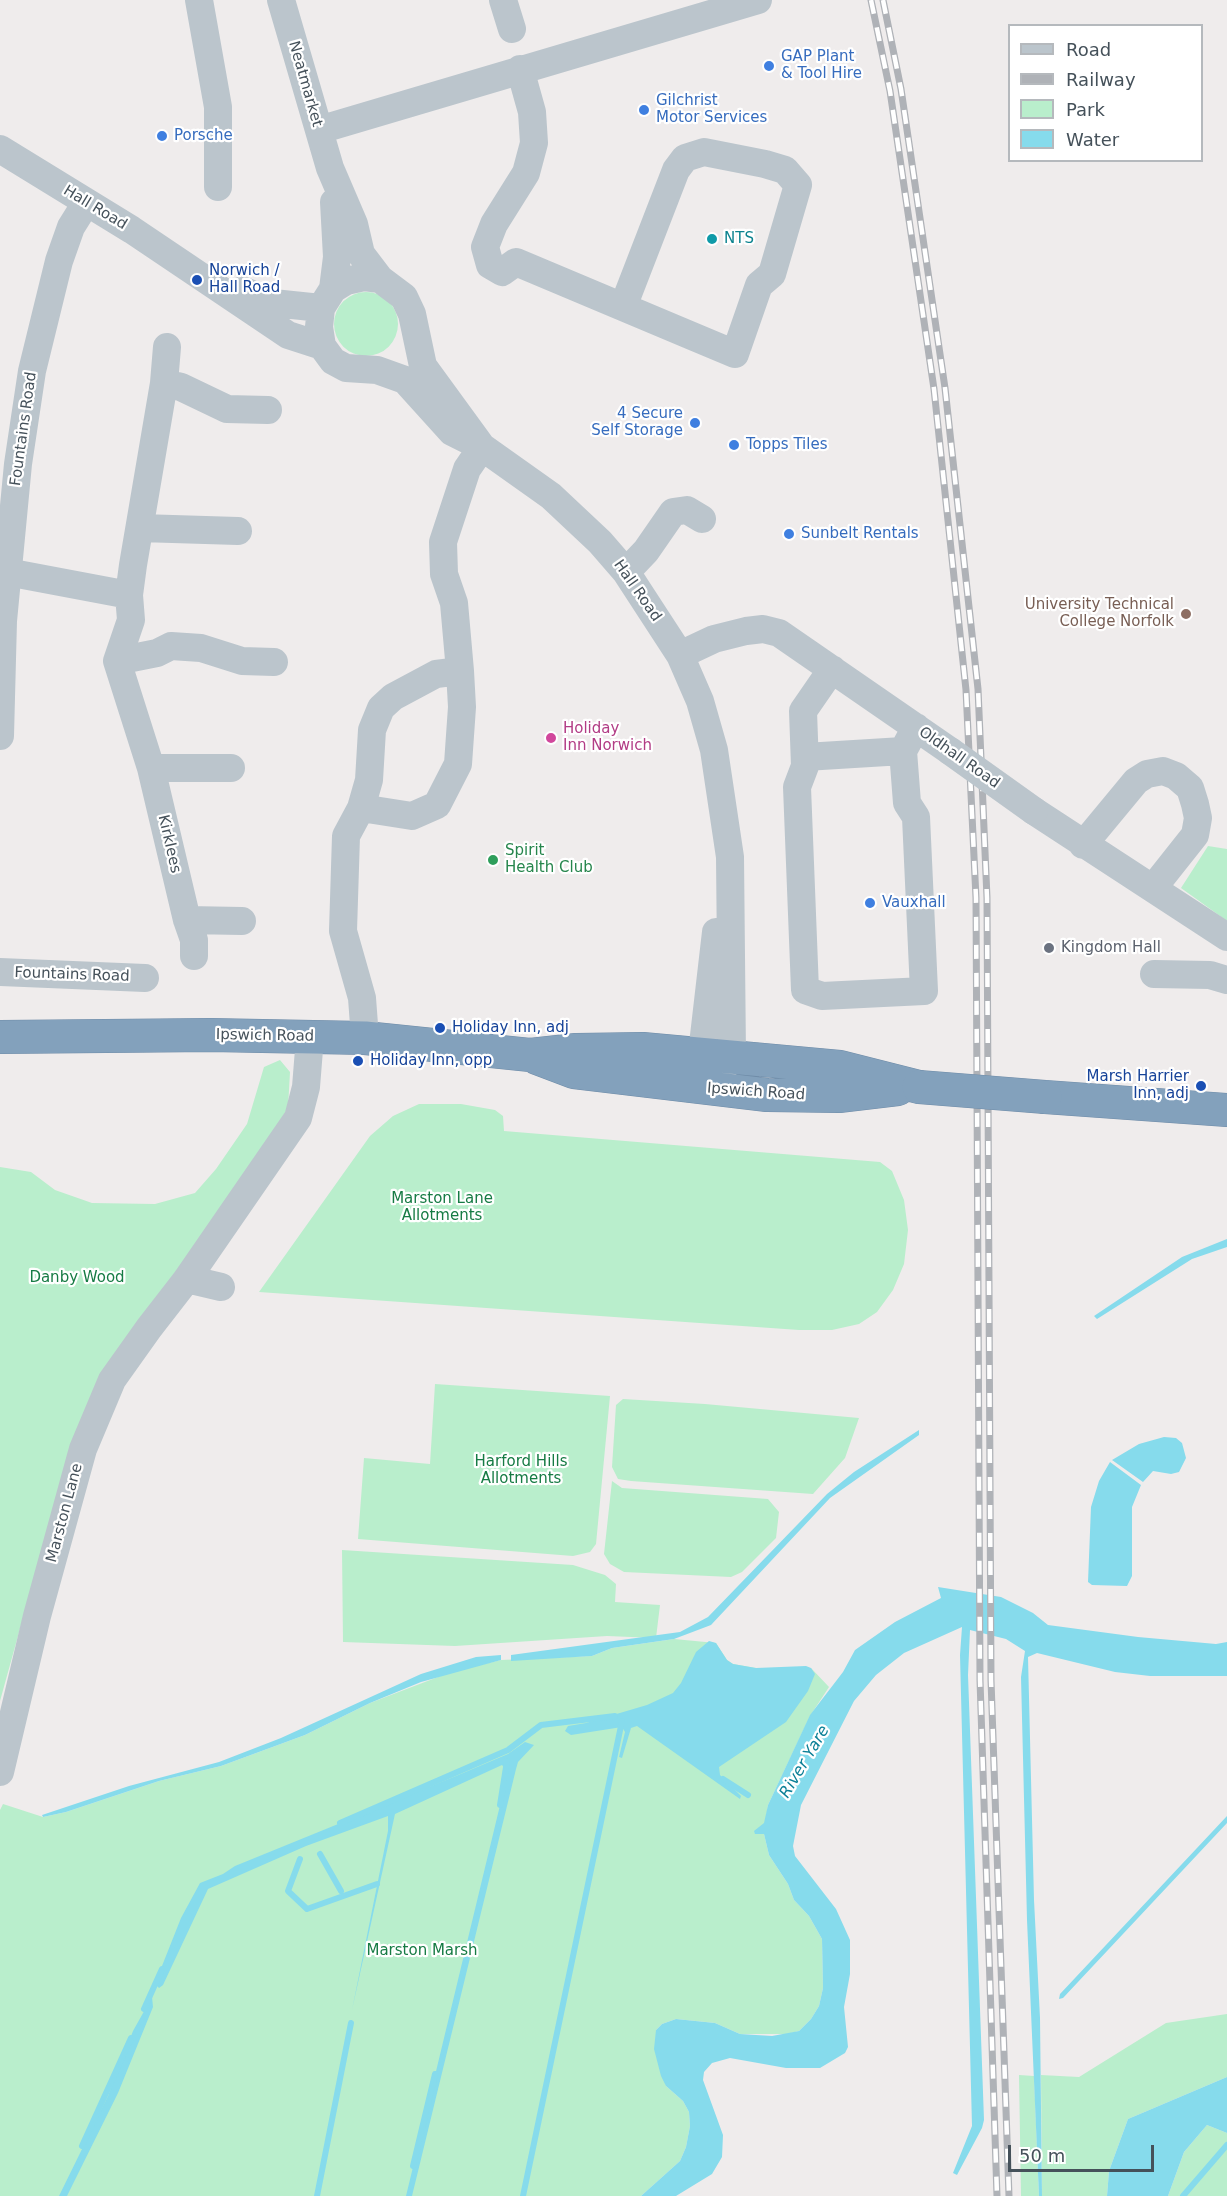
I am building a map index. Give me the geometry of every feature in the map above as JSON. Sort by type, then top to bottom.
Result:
[{"type":"highway","name":"Ipswich Road","points":[[0,1037],[212,1035],[365,1038],[530,1055],[587,1050],[837,1083],[879,1091],[919,1087]]},
{"type":"highway","name":"Ipswich Road","points":[[714,1067],[840,1067],[919,1087],[1227,1110]]},
{"type":"street","points":[[199,0],[218,107],[218,187]]},
{"type":"street","name":"Neatmarket","points":[[281,0],[330,168],[354,224],[361,254],[380,279]]},
{"type":"street","points":[[503,0],[512,29]]},
{"type":"street","points":[[319,129],[758,0]]},
{"type":"street","points":[[520,69],[532,112],[534,143],[526,173],[494,225],[485,247],[490,265],[502,272],[516,262],[623,307],[735,354],[759,285],[772,273],[798,185],[785,170],[765,164],[704,152],[686,158],[676,170],[623,307]]},
{"type":"street","name":"Hall Road","points":[[0,149],[190,268],[288,335],[322,346],[333,361],[346,368],[377,370],[405,380],[452,432],[482,447],[551,496],[600,542],[626,572],[680,655],[700,701],[714,750],[720,784],[714,1067]]},
{"type":"street","name":"Neatmarket","points":[[327,298],[337,237],[330,168]]},
{"type":"street","name":"Fountains Road","points":[[0,736],[9,463],[59,261],[71,228],[86,203]]},
{"type":"street","name":"Hall Road","points":[[190,268],[273,303],[327,298],[346,281],[364,277],[380,279],[404,297],[412,314],[423,366],[482,447]]},
{"type":"street","points":[[322,346],[319,327],[327,298]]},
{"type":"street","points":[[377,370],[399,358],[409,346],[414,329]]},
{"type":"street","points":[[117,661],[131,620],[129,595],[164,383],[167,347]]},
{"type":"street","points":[[164,383],[181,387],[227,409],[268,410]]},
{"type":"street","points":[[361,808],[412,816],[437,805],[458,764],[462,707],[460,670],[454,603],[444,574],[443,542],[467,469],[482,447]]},
{"type":"street","points":[[626,572],[646,551],[673,512],[687,510],[702,519]]},
{"type":"street","points":[[140,528],[238,531]]},
{"type":"street","points":[[7,572],[129,595]]},
{"type":"street","name":"Oldhall Road","points":[[680,655],[714,639],[763,629],[779,633],[832,669],[910,739],[950,751],[1083,845],[1227,937]]},
{"type":"street","points":[[117,661],[157,653],[171,646],[201,648],[242,661],[274,662]]},
{"type":"street","name":"Kirklees","points":[[117,661],[151,768],[191,939],[236,921]]},
{"type":"street","points":[[805,757],[910,739],[907,803],[916,817],[924,991],[822,996],[804,990],[797,787],[805,766],[804,711],[832,669]]},
{"type":"street","points":[[365,1038],[362,998],[343,931],[346,836],[361,808],[369,780],[372,730],[381,708],[393,697],[436,675],[460,670]]},
{"type":"street","points":[[151,768],[231,768]]},
{"type":"street","points":[[1083,845],[1136,781],[1147,774],[1162,771],[1176,776],[1190,788],[1196,804],[1195,835],[1188,847],[1153,888]]},
{"type":"street","name":"Fountains Road","points":[[0,972],[145,978]]},
{"type":"street","points":[[1154,974],[1210,975],[1227,980]]},
{"type":"street","name":"Marston Lane","points":[[0,1773],[37,1616],[83,1449],[112,1380],[148,1328],[188,1279],[298,1118],[306,1087],[310,1037]]},
{"type":"street","points":[[188,1279],[221,1287]]},
{"type":"green space","points":[[366,292],[378,294],[389,301],[396,312],[398,324],[396,336],[389,347],[378,354],[366,356],[354,354],[343,347],[336,336],[334,324],[336,312],[343,301],[354,294]]},
{"type":"green space","points":[[1208,846],[1227,849],[1227,921],[1181,888]]},
{"type":"green space","name":"Danby Wood","points":[[280,1060],[290,1072],[288,1108],[219,1217],[157,1297],[26,1607],[0,1701],[0,1167],[31,1172],[55,1190],[92,1203],[155,1204],[195,1193],[216,1169],[247,1124],[264,1067]]},
{"type":"green space","name":"Marston Lane Allotments","points":[[419,1104],[461,1104],[495,1110],[503,1116],[504,1131],[880,1162],[892,1171],[904,1200],[908,1230],[904,1264],[893,1290],[877,1312],[859,1324],[832,1330],[799,1330],[259,1292],[370,1136],[393,1116]]},
{"type":"green space","name":"Harford Hills Allotments","points":[[435,1384],[610,1396],[596,1544],[590,1552],[573,1556],[358,1539],[364,1458],[430,1464]]},
{"type":"green space","name":"Harford Hills Allotments","points":[[623,1399],[859,1418],[845,1458],[813,1494],[631,1481],[618,1479],[612,1467],[616,1405]]},
{"type":"green space","name":"Harford Hills Allotments","points":[[612,1481],[622,1488],[768,1499],[779,1512],[776,1538],[742,1572],[731,1577],[624,1572],[610,1564],[604,1554]]},
{"type":"green space","points":[[342,1550],[573,1565],[605,1575],[616,1584],[615,1602],[660,1605],[656,1638],[607,1636],[455,1646],[343,1642]]},
{"type":"green space","name":"Marston Marsh","points":[[674,1639],[716,1643],[727,1660],[733,1664],[756,1668],[811,1668],[829,1687],[810,1716],[768,1805],[764,1834],[769,1855],[788,1884],[794,1900],[809,1916],[822,1939],[823,1988],[819,2006],[811,2019],[799,2031],[787,2034],[740,2034],[715,2023],[676,2019],[662,2024],[656,2030],[666,2086],[683,2101],[689,2112],[690,2126],[686,2147],[680,2161],[641,2196],[0,2196],[0,1810],[3,1804],[43,1817],[66,1812],[159,1781],[221,1766],[305,1735],[370,1703],[451,1672],[501,1660],[592,1656],[612,1648]]},
{"type":"green space","points":[[1227,2014],[1227,2077],[1128,2119],[1109,2171],[1107,2196],[1042,2196],[1041,2075],[1079,2077],[1166,2023]]},
{"type":"green space","points":[[1019,2075],[1034,2076],[1039,2196],[1021,2196]]},
{"type":"green space","points":[[1207,2125],[1227,2133],[1227,2196],[1168,2196],[1184,2152]]},
{"type":"water","points":[[1227,1239],[1227,1247],[1192,1259],[1097,1319],[1094,1316],[1182,1257]]},
{"type":"water","points":[[919,1430],[919,1435],[830,1498],[711,1625],[674,1639],[612,1648],[592,1656],[511,1661],[511,1655],[680,1632],[708,1617],[827,1494],[854,1472]]},
{"type":"water","points":[[1164,1437],[1176,1438],[1182,1443],[1186,1458],[1179,1472],[1171,1474],[1153,1471],[1143,1482],[1112,1460],[1139,1444]]},
{"type":"water","points":[[1110,1462],[1141,1485],[1132,1507],[1132,1576],[1127,1586],[1092,1585],[1088,1582],[1091,1507],[1099,1481]]},
{"type":"water","name":"River Yare","points":[[938,1587],[1001,1597],[1033,1613],[1048,1625],[1138,1637],[1216,1644],[1227,1642],[1227,1676],[1150,1676],[1115,1672],[1037,1653],[1028,1657],[1034,1900],[1040,2018],[1042,2196],[1039,2196],[1027,1920],[1021,1677],[1025,1651],[1006,1639],[970,1630],[968,1675],[984,2120],[957,2175],[953,2173],[972,2126],[960,1655],[962,1627],[904,1653],[876,1675],[854,1701],[801,1805],[793,1846],[795,1856],[836,1909],[850,1940],[850,1974],[844,2007],[848,2047],[845,2053],[820,2068],[786,2068],[730,2058],[712,2063],[704,2072],[703,2080],[723,2135],[722,2157],[712,2174],[676,2196],[641,2196],[680,2161],[686,2147],[690,2126],[689,2112],[683,2101],[666,2086],[661,2076],[654,2049],[656,2030],[662,2024],[676,2019],[715,2023],[740,2034],[772,2036],[799,2031],[811,2019],[819,2006],[823,1988],[822,1939],[809,1916],[794,1900],[788,1884],[769,1855],[764,1834],[755,1834],[754,1831],[764,1823],[768,1805],[810,1715],[843,1672],[855,1650],[895,1622],[941,1598]]},
{"type":"water","points":[[709,1641],[716,1643],[727,1660],[733,1664],[756,1668],[806,1666],[811,1668],[815,1674],[808,1691],[786,1722],[719,1767],[720,1775],[741,1796],[740,1799],[637,1726],[631,1728],[622,1758],[619,1757],[625,1732],[622,1727],[571,1735],[565,1731],[568,1726],[647,1705],[673,1693],[681,1683],[696,1652]]},
{"type":"water","points":[[501,1655],[501,1660],[421,1682],[370,1703],[305,1735],[221,1766],[159,1781],[66,1812],[43,1817],[42,1815],[129,1786],[219,1762],[281,1738],[421,1674],[476,1657]]},
{"type":"water","points":[[525,1742],[534,1745],[518,1762],[516,1769],[412,2196],[406,2196],[508,1772],[502,1765],[395,1814],[352,2010],[388,1831],[388,1816],[306,1846],[208,1889],[163,1985],[159,1988],[157,1986],[160,1971],[181,1918],[200,1883],[223,1874],[235,1866],[508,1754]]},
{"type":"water","points":[[1227,1816],[1227,1823],[1063,1998],[1059,1999],[1060,1994]]},
{"type":"water","points":[[152,1997],[153,2007],[118,2093],[67,2196],[59,2196],[108,2096],[133,2031]]},
{"type":"water","points":[[1227,2077],[1227,2133],[1207,2125],[1184,2152],[1168,2196],[1107,2196],[1109,2171],[1128,2119]]},
{"type":"waterway","points":[[340,1823],[508,1750],[541,1725],[615,1716]]},
{"type":"waterway","points":[[523,2196],[622,1721]]},
{"type":"waterway","points":[[500,1805],[507,1761]]},
{"type":"waterway","points":[[723,1779],[748,1795]]},
{"type":"waterway","points":[[320,1854],[341,1891]]},
{"type":"waterway","points":[[300,1859],[288,1891],[307,1909],[377,1884]]},
{"type":"waterway","points":[[144,2009],[162,1969]]},
{"type":"waterway","points":[[317,2196],[351,2023]]},
{"type":"waterway","points":[[82,2146],[131,2038]]},
{"type":"waterway","points":[[413,2166],[435,2074]]},
{"type":"waterway","points":[[1183,2196],[1227,2145]]},
{"type":"railway","points":[[871,0],[890,91],[934,389],[966,690],[976,898],[980,1680],[997,2196]]},
{"type":"railway","points":[[883,0],[901,89],[945,388],[978,689],[987,898],[991,1680],[1009,2196]]},
{"type":"place","name":"GAP Plant & Tool Hire","points":[[769,66]]},
{"type":"place","name":"Gilchrist Motor Services","points":[[644,110]]},
{"type":"place","name":"Porsche","points":[[162,136]]},
{"type":"place","name":"NTS","points":[[712,239]]},
{"type":"place","name":"Norwich / Hall Road","points":[[197,280]]},
{"type":"place","name":"4 Secure Self Storage","points":[[695,423]]},
{"type":"place","name":"Topps Tiles","points":[[734,445]]},
{"type":"place","name":"Sunbelt Rentals","points":[[789,534]]},
{"type":"place","name":"University Technical College Norfolk","points":[[1186,614]]},
{"type":"place","name":"Holiday Inn Norwich","points":[[551,738]]},
{"type":"place","name":"Spirit Health Club","points":[[493,860]]},
{"type":"place","name":"Vauxhall","points":[[870,903]]},
{"type":"place","name":"Kingdom Hall","points":[[1049,948]]},
{"type":"place","name":"Holiday Inn, adj","points":[[440,1028]]},
{"type":"place","name":"Holiday Inn, opp","points":[[358,1061]]},
{"type":"place","name":"Marsh Harrier Inn, adj","points":[[1201,1086]]}]
